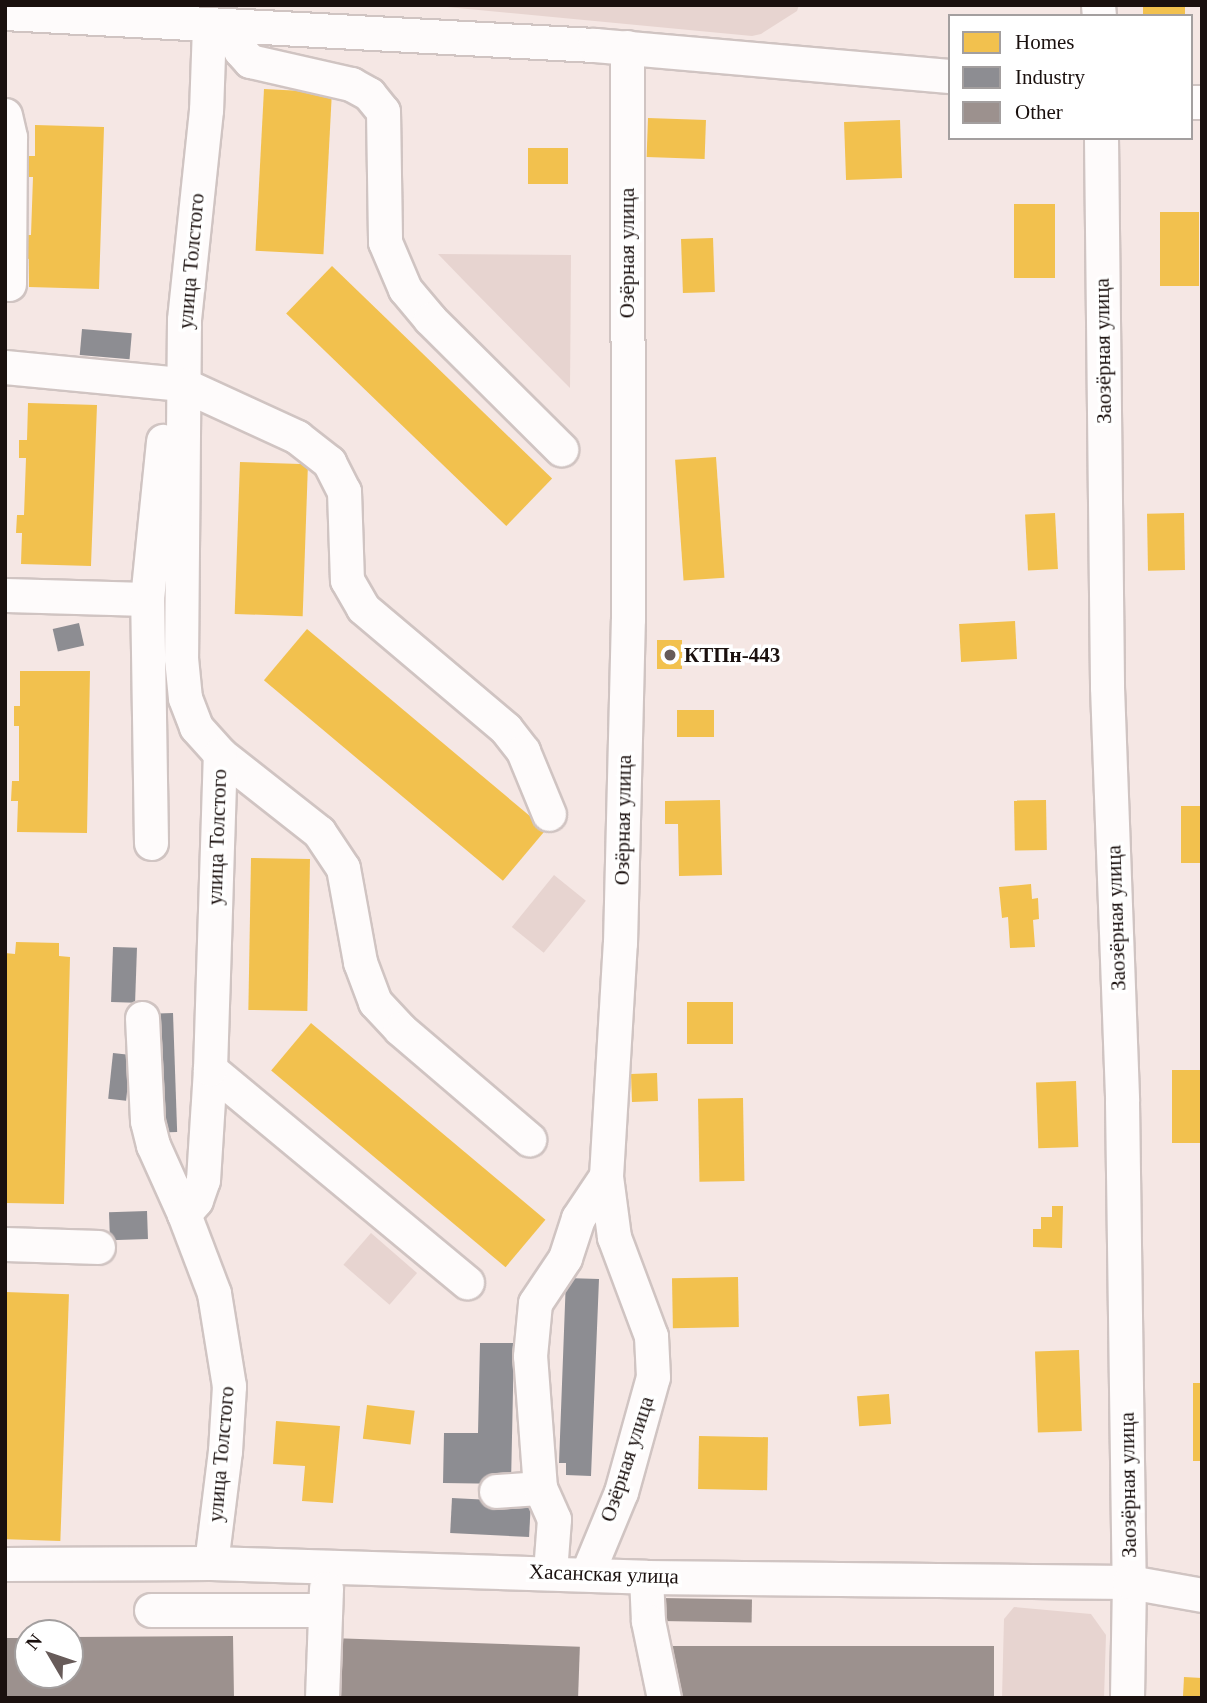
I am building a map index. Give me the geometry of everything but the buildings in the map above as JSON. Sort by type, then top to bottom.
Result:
[{"type":"street","points":[[5,13],[627,47],[948,76]]},
{"type":"street","points":[[220,26],[250,61],[351,84],[369,94],[383,111],[385,242],[405,289],[430,319],[561,449]]},
{"type":"street","name":"улица Толстого","points":[[211,1563],[225,1451],[229,1386],[214,1293],[184,1214],[196,1200],[203,1180],[210,1069],[220,754],[196,727],[185,698],[181,658],[182,384],[184,320],[206,110],[220,26]]},
{"type":"street","name":"Озёрная улица","points":[[587,1574],[621,1492],[653,1377],[651,1336],[614,1237],[606,1176],[621,943],[628,619],[627,47]]},
{"type":"street","points":[[5,115],[10,137],[9,284]]},
{"type":"street","name":"Заозёрная улица","points":[[1101,140],[1107,687],[1122,1101],[1129,1582],[1127,1698]]},
{"type":"street","points":[[5,367],[182,384],[297,437],[329,462],[344,492],[346,580],[363,608],[506,729],[523,751],[549,814]]},
{"type":"street","points":[[151,843],[147,599],[163,438],[170,430],[182,429]]},
{"type":"street","points":[[5,595],[147,599]]},
{"type":"street","points":[[220,754],[319,832],[343,868],[360,962],[375,1002],[400,1030],[529,1139]]},
{"type":"street","points":[[142,1018],[147,1121],[153,1145],[184,1214]]},
{"type":"street","points":[[210,1069],[467,1282]]},
{"type":"street","points":[[550,1572],[554,1519],[540,1488],[530,1356],[534,1303],[565,1258],[578,1218],[606,1176]]},
{"type":"street","points":[[5,1244],[98,1247]]},
{"type":"street","points":[[496,1491],[540,1488]]},
{"type":"street","name":"Хасанская улица","points":[[5,1564],[211,1563],[327,1569],[550,1572],[646,1577],[1129,1582],[1202,1595]]},
{"type":"street","points":[[322,1698],[327,1569]]},
{"type":"street","points":[[646,1577],[648,1621],[664,1698]]},
{"type":"street","points":[[151,1610],[325,1610]]},
{"type":"shaded area","points":[[426,5],[799,5],[797,11],[761,34],[752,36]]},
{"type":"shaded area","points":[[438,254],[571,255],[570,388],[467,284]]},
{"type":"shaded area","points":[[554,875],[586,901],[544,953],[512,927]]},
{"type":"shaded area","points":[[371,1233],[417,1273],[389,1305],[343,1265]]},
{"type":"shaded area","points":[[1014,1607],[1091,1614],[1106,1635],[1104,1698],[1002,1698],[1004,1619]]},
{"type":"place","name":"КТПн-443","points":[[670,655]]}]
